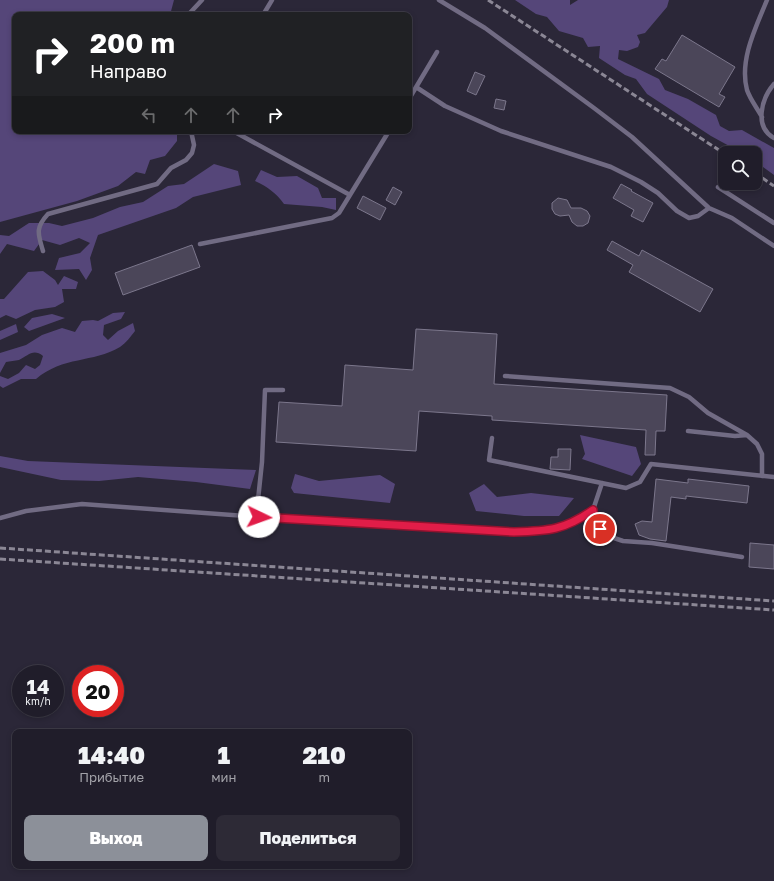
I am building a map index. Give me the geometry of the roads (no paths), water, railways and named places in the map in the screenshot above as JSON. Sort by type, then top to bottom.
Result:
[{"type":"lane","points":[[191,12],[202,0]]},
{"type":"lane","points":[[265,12],[272,0]]},
{"type":"lane","points":[[439,0],[485,28],[632,137],[709,208],[732,218],[774,246]]},
{"type":"lane","points":[[762,117],[747,89],[746,66],[749,45],[767,0]]},
{"type":"lane","points":[[412,94],[437,52]]},
{"type":"lane","points":[[774,84],[762,107],[762,123],[769,136],[774,138]]},
{"type":"lane","points":[[416,87],[445,106],[501,131],[611,167],[641,182],[658,193],[677,211],[689,218],[698,216],[709,208]]},
{"type":"lane","points":[[43,251],[38,232],[40,222],[48,214],[157,184],[171,168],[186,160],[192,153],[194,145],[192,134]]},
{"type":"lane","points":[[238,134],[350,195]]},
{"type":"lane","points":[[200,244],[332,218],[339,213],[387,134]]},
{"type":"lane","points":[[723,190],[774,223]]},
{"type":"lane","points":[[505,376],[670,388],[689,397],[708,412],[747,435],[757,444],[762,454],[762,476]]},
{"type":"lane","points":[[259,517],[258,500],[262,462],[265,390],[283,390]]},
{"type":"lane","points":[[688,430],[735,436],[747,435]]},
{"type":"lane","points":[[492,438],[489,460],[626,488],[640,482],[652,464],[774,477]]},
{"type":"lane","points":[[602,483],[593,510],[594,520],[600,529],[611,537],[623,541],[652,543],[742,557]]},
{"type":"lane","points":[[0,518],[26,511],[82,504],[259,517],[514,532],[543,531],[561,528],[580,519],[593,510]]},
{"type":"railway","points":[[488,0],[718,149]]},
{"type":"railway","points":[[762,178],[774,186]]},
{"type":"railway","points":[[0,548],[774,601]]},
{"type":"railway","points":[[0,559],[774,610]]}]
